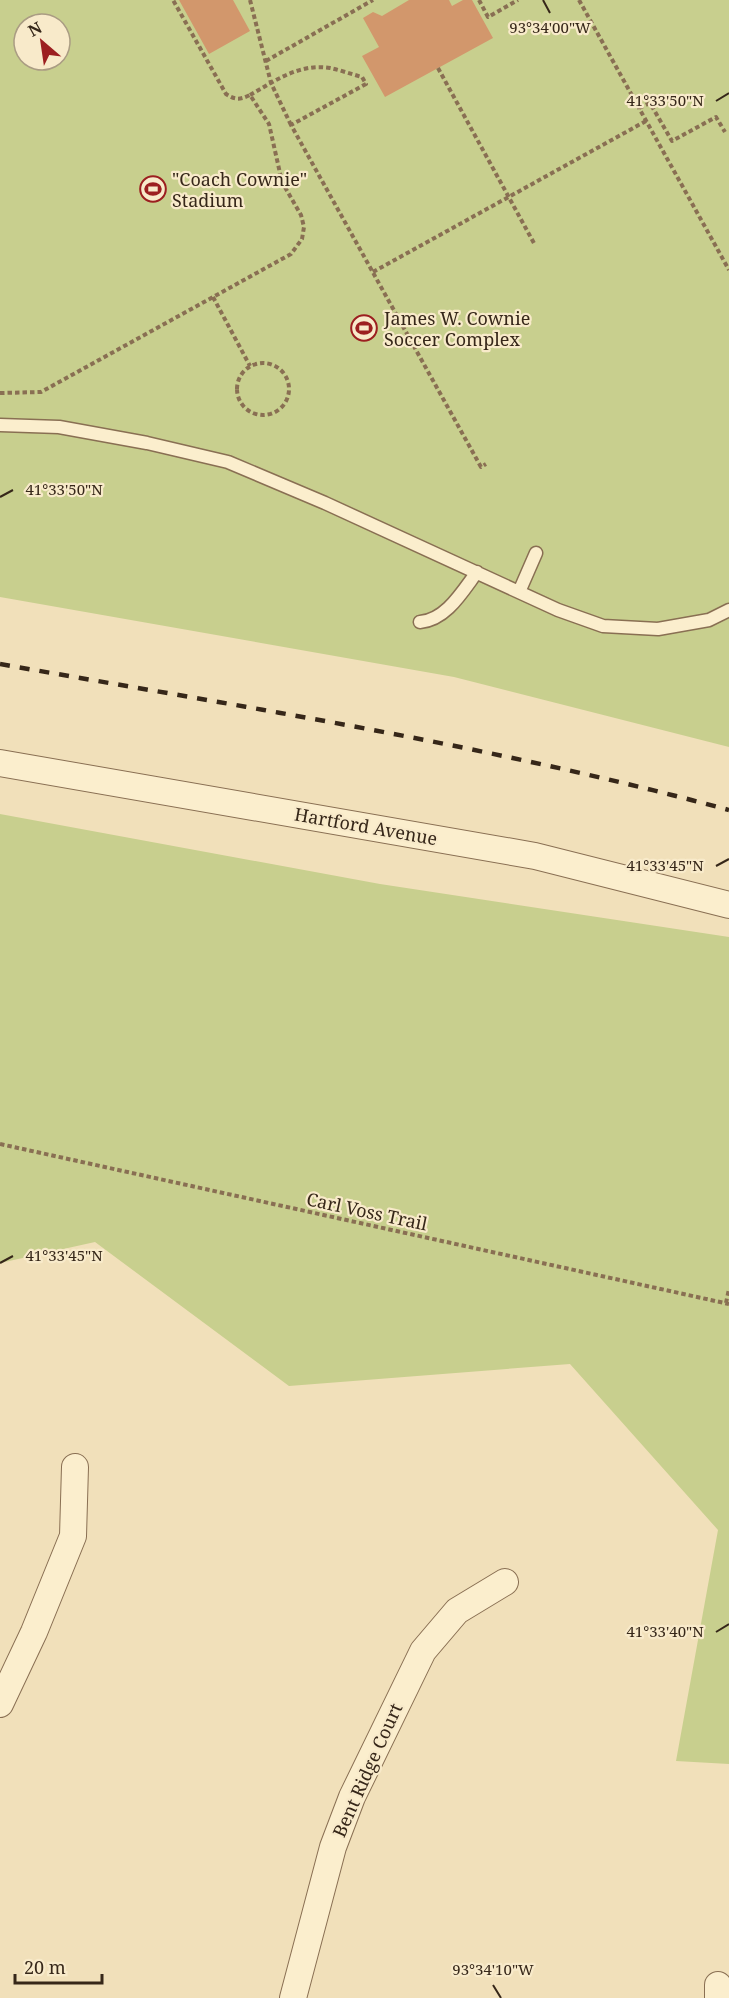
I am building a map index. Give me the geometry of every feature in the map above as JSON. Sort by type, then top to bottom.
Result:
[{"type":"street","name":"Hartford Avenue","points":[[0,763],[535,855],[729,905]]},
{"type":"street","points":[[0,1704],[34,1632],[74,1536],[75,1467]]},
{"type":"street","name":"Bent Ridge Court","points":[[293,1998],[333,1847],[352,1797],[423,1651],[457,1611],[505,1582]]},
{"type":"lane","points":[[0,425],[70,429],[147,443],[228,462],[326,503],[558,610],[603,626],[658,629],[709,620],[729,610]]},
{"type":"lane","points":[[519,592],[536,553]]},
{"type":"lane","points":[[420,622],[431,621],[455,602],[477,572]]},
{"type":"path","points":[[173,0],[226,94],[234,99],[242,99],[301,68],[318,66],[332,68],[362,77],[366,84],[291,125]]},
{"type":"path","points":[[250,0],[271,83],[291,125],[481,467],[486,464]]},
{"type":"path","points":[[266,61],[373,0]]},
{"type":"path","points":[[479,0],[488,17],[518,0]]},
{"type":"path","points":[[579,0],[729,270]]},
{"type":"path","points":[[438,68],[536,245]]},
{"type":"path","points":[[0,393],[41,392],[291,254],[302,239],[304,227],[301,215],[282,182],[269,124],[250,95]]},
{"type":"path","points":[[639,108],[650,103],[672,141],[716,117],[725,132]]},
{"type":"path","points":[[373,272],[646,121]]},
{"type":"path","points":[[213,297],[250,366]]},
{"type":"path","points":[[261,363],[273,364],[282,370],[289,390],[287,400],[280,409],[271,414],[258,415],[246,410],[238,399],[237,386],[242,374],[250,366],[261,363]]},
{"type":"path","name":"Carl Voss Trail","points":[[0,1144],[727,1304]]},
{"type":"path","points":[[727,1304],[729,1289]]},
{"type":"green space","name":"James W. Cownie Soccer Complex","points":[[0,0],[729,0],[729,747],[454,677],[0,597]]},
{"type":"green space","points":[[0,814],[380,884],[729,937],[729,1764],[676,1761],[718,1530],[570,1364],[289,1386],[95,1242],[0,1263]]},
{"type":"building","points":[[179,0],[233,0],[250,31],[209,54]]},
{"type":"building","points":[[409,0],[449,0],[452,6],[463,0],[472,0],[493,38],[385,97],[362,56],[379,47],[363,18],[373,12],[382,16]]},
{"type":"railway","points":[[0,664],[275,712],[458,747],[549,766],[729,810]]},
{"type":"place","name":"\"Coach Cownie\" Stadium","points":[[153,189]]},
{"type":"place","name":"James W. Cownie Soccer Complex","points":[[364,328]]}]
